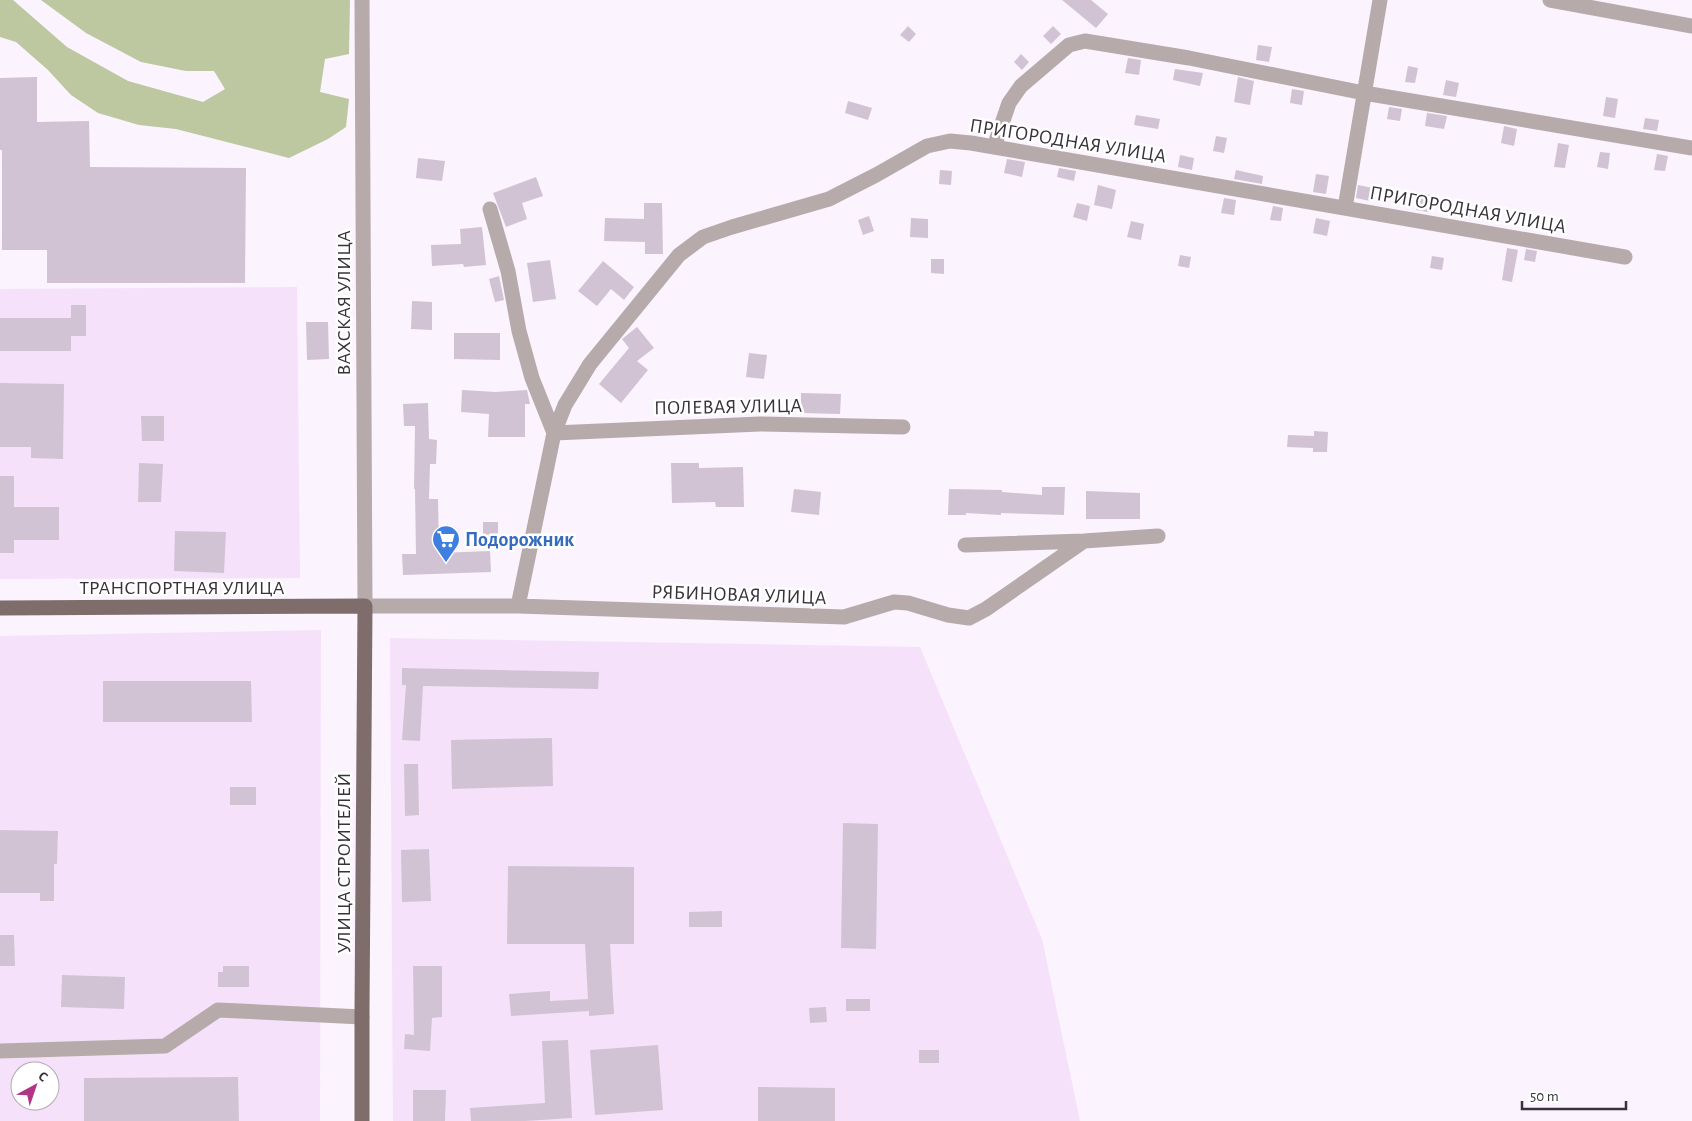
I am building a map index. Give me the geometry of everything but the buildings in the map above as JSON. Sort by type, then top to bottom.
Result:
[{"type":"main road","name":"ТРАНСПОРТНАЯ УЛИЦА","points":[[0,608],[365,606]]},
{"type":"main road","name":"УЛИЦА СТРОИТЕЛЕЙ","points":[[362,1121],[365,606]]},
{"type":"street","name":"ВАХСКАЯ УЛИЦА","points":[[362,0],[365,606]]},
{"type":"street","points":[[1345,208],[1380,0]]},
{"type":"street","points":[[1550,0],[1692,26]]},
{"type":"street","points":[[994,147],[1009,103],[1021,86],[1070,45],[1085,41],[1189,58],[1364,93],[1692,148]]},
{"type":"street","name":"ПРИГОРОДНАЯ УЛИЦА","points":[[518,606],[554,433],[565,405],[590,364],[679,255],[703,237],[732,226],[829,199],[927,146],[950,141],[971,143],[1625,256]]},
{"type":"street","points":[[490,209],[508,271],[519,331],[532,378],[554,433]]},
{"type":"street","name":"ПОЛЕВАЯ УЛИЦА","points":[[554,433],[760,424],[903,426]]},
{"type":"street","points":[[965,545],[1084,541],[1158,536]]},
{"type":"street","name":"РЯБИНОВАЯ УЛИЦА","points":[[365,606],[518,606],[844,617],[894,602],[908,603],[948,615],[968,618],[986,609],[1084,541]]},
{"type":"street","points":[[0,1051],[165,1046],[218,1010],[362,1017]]},
{"type":"shaded area","points":[[297,287],[300,578],[0,579],[0,289]]},
{"type":"shaded area","points":[[321,630],[320,1121],[0,1121],[0,636]]},
{"type":"shaded area","points":[[390,638],[920,647],[1042,939],[1080,1121],[393,1121]]},
{"type":"green space","points":[[0,0],[13,0],[67,47],[128,81],[203,102],[225,89],[214,71],[186,71],[141,62],[86,33],[41,0],[350,0],[349,54],[325,59],[320,92],[349,99],[346,127],[328,139],[289,158],[176,129],[139,125],[98,113],[71,95],[48,70],[16,42],[0,37]]},
{"type":"place","name":"Подорожник","points":[[446,563]]}]
